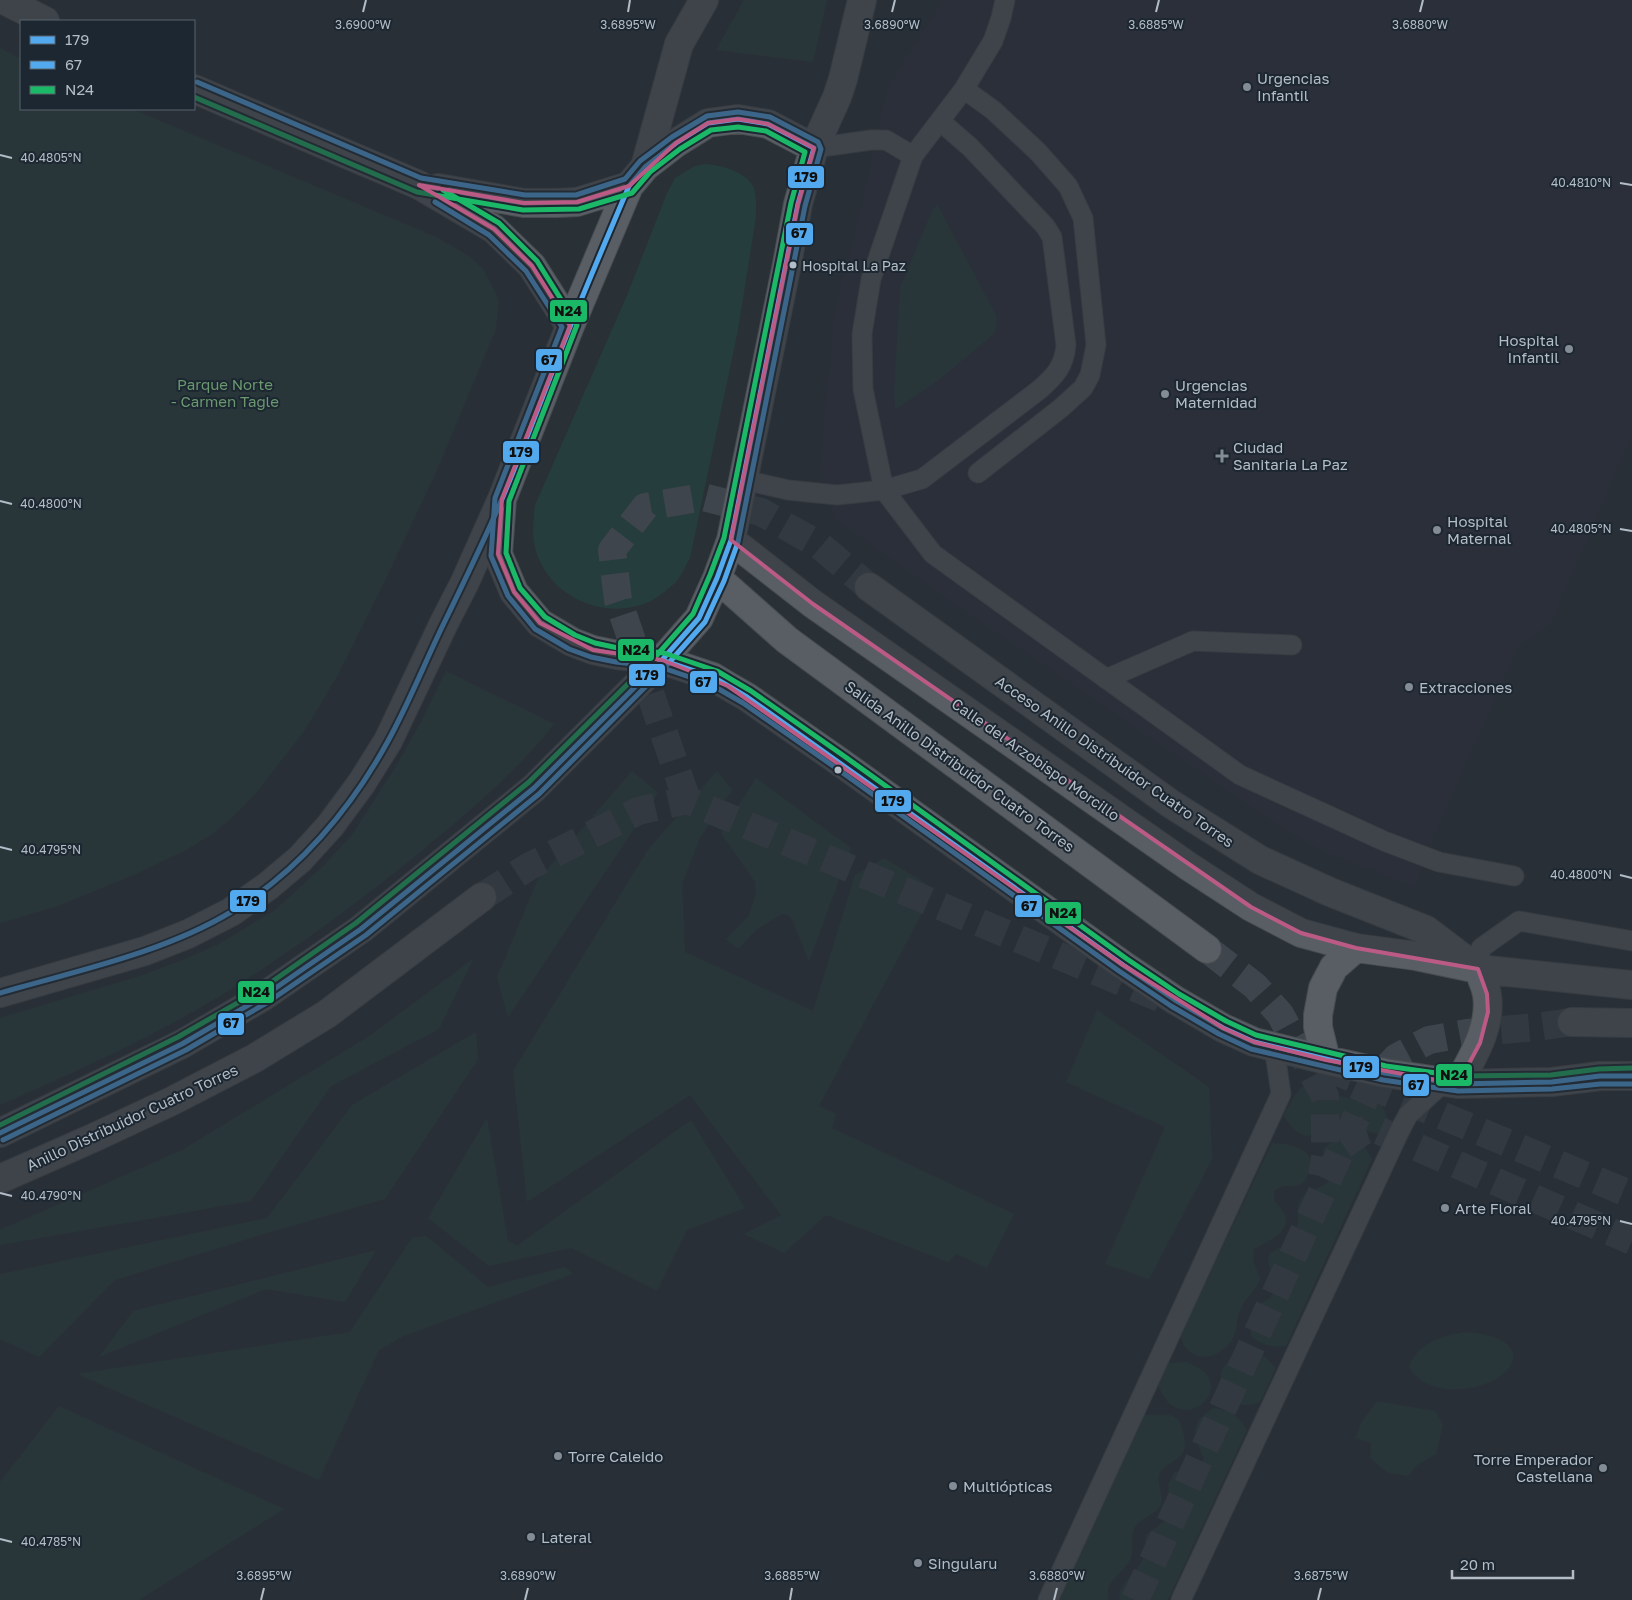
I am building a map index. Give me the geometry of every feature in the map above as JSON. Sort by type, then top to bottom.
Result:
[{"type":"street","points":[[4,0],[43,20]]},
{"type":"street","points":[[0,993],[145,951],[188,934],[231,912],[268,886],[300,859],[330,826],[361,784],[388,741],[444,623],[466,582],[502,499],[570,326],[637,177],[679,44],[704,0]]},
{"type":"street","points":[[0,1133],[182,1044],[264,996],[361,929],[534,788],[662,660],[699,618],[731,540],[798,204],[814,148],[843,80],[862,0]]},
{"type":"street","points":[[195,89],[419,185],[494,229],[532,266],[570,326]]},
{"type":"street","points":[[419,185],[524,203],[578,202],[637,177],[676,143],[708,123],[738,119],[768,124],[814,148]]},
{"type":"street","points":[[502,499],[498,554],[514,592],[540,623],[572,642],[593,650],[617,655],[662,660],[713,677],[840,762],[1122,965],[1223,1028],[1254,1042],[1326,1060],[1385,1073],[1450,1084],[1552,1082],[1600,1076],[1632,1076]]},
{"type":"street","name":"Calle del Arzobispo Morcillo","points":[[731,540],[813,604],[1188,866],[1251,907],[1301,932],[1356,948],[1416,956],[1478,969],[1632,985]]},
{"type":"street","name":"Salida Anillo Distribuidor Cuatro Torres","points":[[717,578],[787,640],[1207,949]]},
{"type":"street","name":"Acceso Anillo Distribuidor Cuatro Torres","points":[[869,587],[1171,804],[1260,860],[1330,892],[1426,930],[1478,969]]},
{"type":"street","name":"Anillo Distribuidor Cuatro Torres","points":[[0,1179],[172,1101],[255,1058],[327,1014],[482,897]]},
{"type":"street","points":[[1326,1060],[1318,1027],[1318,1015],[1323,988],[1334,967],[1356,948]]},
{"type":"street","points":[[1450,1084],[1480,1043],[1488,1012],[1487,994],[1478,969]]},
{"type":"street","points":[[1572,1022],[1632,1023]]},
{"type":"lane","points":[[1005,0],[993,41],[964,89],[913,156],[872,279],[862,334],[863,389],[884,490],[933,554],[1240,775],[1384,841],[1439,862],[1514,876]]},
{"type":"lane","points":[[964,89],[994,110],[1038,152],[1068,186],[1083,218],[1096,345],[1090,375],[1082,388],[1061,408],[978,473]]},
{"type":"lane","points":[[744,480],[788,490],[837,495],[884,490],[922,479],[1054,377],[1065,357],[1066,345],[1052,237],[1046,226],[970,147],[940,121]]},
{"type":"lane","points":[[814,148],[871,140],[886,140],[913,156]]},
{"type":"lane","points":[[1106,679],[1193,641],[1292,645]]},
{"type":"lane","points":[[1478,969],[1481,948],[1519,921],[1632,941]]},
{"type":"lane","points":[[1048,1600],[1282,1094],[1274,1046]]},
{"type":"lane","points":[[1181,1600],[1400,1130],[1408,1115],[1450,1084]]},
{"type":"highlighted area","points":[[738,119],[768,124],[814,148],[798,204],[731,540],[813,604],[1251,907],[1301,933],[1356,948],[1478,969],[1487,994],[1488,1012],[1480,1043],[1458,1084],[1326,1060],[1254,1042],[1223,1028],[1123,965],[728,686],[662,660],[593,650],[540,623],[514,592],[498,554],[502,499],[570,326],[532,266],[494,229],[419,185],[524,203],[577,202],[629,186],[676,143],[708,123]]},
{"type":"shaded area","name":"Ciudad Sanitaria La Paz","points":[[943,0],[1632,0],[1632,435],[1550,625],[1519,645],[1438,827],[1415,887],[1327,853],[1287,831],[937,592],[835,519],[819,477],[835,307],[857,225],[887,88]]},
{"type":"green space","points":[[744,0],[827,0],[813,62],[716,50]]},
{"type":"green space","name":"Parque Norte - Carmen Tagle","points":[[0,48],[20,58],[20,110],[134,110],[436,237],[469,256],[483,269],[499,300],[496,329],[436,472],[380,591],[339,673],[305,730],[255,794],[234,816],[212,834],[186,850],[138,873],[58,906],[0,923]]},
{"type":"green space","points":[[705,164],[732,170],[749,181],[755,193],[756,217],[738,330],[690,558],[676,581],[649,602],[633,607],[616,609],[600,607],[585,603],[570,595],[557,586],[547,573],[536,553],[533,526],[535,505],[628,293],[667,193],[675,178],[695,166]]},
{"type":"green space","points":[[937,204],[995,313],[997,323],[994,334],[940,379],[895,410],[894,391],[900,288],[931,213]]},
{"type":"green space","points":[[446,671],[554,724],[539,743],[505,778],[433,842],[391,876],[295,947],[220,996],[167,1026],[84,1067],[0,1105],[0,1018],[143,975],[183,960],[217,945],[275,910],[323,866],[352,835],[395,768],[422,720]]},
{"type":"green space","points":[[632,771],[658,793],[508,1017],[497,977],[537,881]]},
{"type":"green space","points":[[717,771],[732,790],[700,838],[682,884],[685,952],[813,1011],[855,875],[884,858],[935,889],[819,1106],[836,1114],[832,1128],[1014,1214],[987,1268],[956,1254],[948,1262],[826,1215],[784,1253],[744,1234],[781,1215],[690,1095],[527,1202],[513,1071],[647,851]]},
{"type":"green space","points":[[756,778],[851,848],[809,961],[791,918],[787,914],[782,914],[757,929],[738,949],[726,939],[749,916],[756,893],[755,882],[721,833]]},
{"type":"green space","points":[[473,959],[439,1029],[331,1086],[251,1201],[0,1245],[0,1230],[182,1150],[368,1037]]},
{"type":"green space","points":[[1097,1010],[1209,1087],[1212,1159],[1149,1279],[1105,1264],[1165,1127],[1066,1082]]},
{"type":"green space","points":[[476,1032],[478,1059],[385,1199],[115,1280],[39,1357],[0,1339],[0,1274],[267,1218],[352,1105]]},
{"type":"green space","points":[[1303,1086],[1382,1105],[1387,1117],[1387,1128],[1381,1134],[1342,1124],[1335,1125],[1311,1136],[1300,1134],[1283,1115]]},
{"type":"green space","points":[[487,1118],[508,1241],[517,1246],[691,1120],[745,1208],[687,1230],[657,1291],[571,1248],[489,1266],[428,1218]]},
{"type":"green space","points":[[1340,1138],[1362,1143],[1372,1159],[1286,1346],[1263,1344],[1251,1336],[1249,1317],[1256,1306],[1270,1298],[1275,1290],[1274,1279],[1268,1261],[1270,1253],[1286,1244],[1296,1231],[1298,1209],[1303,1195],[1323,1186],[1329,1180],[1323,1149]]},
{"type":"green space","points":[[1272,1143],[1292,1145],[1304,1150],[1310,1160],[1308,1173],[1301,1184],[1280,1187],[1274,1191],[1274,1200],[1284,1214],[1286,1222],[1281,1232],[1254,1249],[1253,1260],[1260,1279],[1241,1308],[1233,1338],[1218,1353],[1204,1357],[1197,1356],[1185,1347],[1180,1336]]},
{"type":"green space","points":[[426,1236],[488,1287],[565,1267],[573,1274],[403,1336],[379,1350],[319,1480],[77,1374],[350,1332],[412,1238]]},
{"type":"green space","points":[[376,1250],[345,1302],[266,1289],[99,1357],[133,1311]]},
{"type":"green space","points":[[1466,1332],[1488,1335],[1503,1341],[1512,1351],[1513,1358],[1510,1366],[1500,1376],[1478,1386],[1452,1389],[1427,1383],[1409,1367],[1418,1352],[1425,1346],[1440,1338]]},
{"type":"green space","points":[[1253,1351],[1265,1357],[1276,1368],[1260,1402],[1243,1405],[1221,1393],[1220,1380],[1225,1365],[1237,1352]]},
{"type":"green space","points":[[1186,1362],[1199,1368],[1206,1374],[1210,1382],[1210,1390],[1208,1397],[1202,1404],[1186,1410],[1177,1408],[1168,1402],[1158,1386],[1168,1363]]},
{"type":"green space","points":[[1377,1401],[1435,1411],[1443,1425],[1436,1454],[1417,1465],[1408,1476],[1388,1473],[1370,1458],[1371,1443],[1355,1438],[1361,1423]]},
{"type":"green space","points":[[59,1406],[284,1509],[139,1600],[0,1600],[0,1482]]},
{"type":"green space","points":[[1214,1408],[1234,1414],[1247,1430],[1168,1600],[1120,1600],[1121,1589],[1143,1559],[1146,1535],[1166,1520],[1169,1514],[1168,1484],[1175,1472],[1199,1467],[1204,1458],[1197,1442],[1197,1424],[1200,1418]]},
{"type":"green space","points":[[1144,1415],[1166,1415],[1176,1418],[1182,1428],[1184,1437],[1185,1446],[1183,1453],[1160,1472],[1160,1506],[1134,1528],[1131,1558],[1109,1587],[1108,1600],[1058,1600]]},
{"type":"tunnel","points":[[687,800],[618,600],[612,550],[645,507],[703,497],[761,512],[819,545],[869,587]]},
{"type":"tunnel","points":[[482,897],[528,867],[638,811],[687,800],[1162,999]]},
{"type":"tunnel","points":[[1207,949],[1255,986],[1280,1014],[1325,1096],[1325,1157],[1322,1176]]},
{"type":"tunnel","points":[[1135,1600],[1372,1083],[1397,1057],[1429,1040],[1467,1033],[1572,1022]]},
{"type":"tunnel","points":[[1326,1067],[1632,1195]]},
{"type":"tunnel","points":[[1343,1145],[1363,1131],[1373,1128],[1632,1241]]},
{"type":"transit line","name":"67","points":[[3,1140],[186,1050],[268,1002],[366,935],[539,794],[667,665],[705,622],[724,581],[738,542],[805,206],[821,149],[818,142],[770,117],[738,112],[707,116],[672,137],[640,161],[625,179],[576,195],[525,195],[421,178],[197,82]]},
{"type":"transit line","name":"N24","points":[[0,1125],[178,1037],[260,990],[356,923],[529,782],[657,655],[693,614],[724,538],[791,203],[805,152],[766,131],[738,127],[711,130],[680,149],[650,172],[632,193],[579,209],[523,210],[417,192],[195,97]]},
{"type":"transit line","name":"179","points":[[0,993],[119,960],[177,939],[205,926],[231,912],[279,878],[321,837],[357,791],[388,741],[403,712],[502,499],[570,327],[629,186],[645,167],[676,143],[708,123],[738,119],[768,124],[814,148],[798,204],[731,540],[699,618],[662,660],[534,788],[361,929],[264,996],[182,1044],[0,1133]]},
{"type":"transit line","name":"N24","points":[[443,190],[499,223],[537,261],[577,325],[509,501],[506,553],[520,588],[545,617],[575,635],[595,643],[618,648],[664,653],[717,671],[751,691],[844,756],[1127,959],[1179,994],[1226,1021],[1256,1035],[1386,1066],[1458,1076],[1551,1075],[1599,1069],[1632,1068]]},
{"type":"transit line","name":"67","points":[[435,202],[489,235],[526,271],[562,327],[495,498],[491,556],[508,596],[535,629],[569,649],[591,657],[660,667],[710,684],[743,703],[1119,971],[1171,1006],[1219,1034],[1251,1049],[1383,1080],[1458,1091],[1552,1089],[1600,1084],[1632,1084]]},
{"type":"transit line","name":"179","points":[[662,660],[713,677],[747,697],[1123,965],[1175,1000],[1223,1028],[1254,1042],[1385,1073],[1458,1084],[1552,1082],[1600,1076],[1632,1076]]},
{"type":"place","name":"Urgencias Infantil","points":[[1247,87]]},
{"type":"place","name":"Hospital La Paz","points":[[793,265]]},
{"type":"place","name":"Hospital Infantil","points":[[1569,349]]},
{"type":"place","name":"Urgencias Maternidad","points":[[1165,394]]},
{"type":"place","name":"Ciudad Sanitaria La Paz","points":[[1222,456]]},
{"type":"place","name":"Hospital Maternal","points":[[1437,530]]},
{"type":"place","name":"Extracciones","points":[[1409,687]]},
{"type":"place","name":"Arte Floral","points":[[1445,1208]]},
{"type":"place","name":"Torre Caleido","points":[[558,1456]]},
{"type":"place","name":"Torre Emperador Castellana","points":[[1603,1468]]},
{"type":"place","name":"Multiópticas","points":[[953,1486]]},
{"type":"place","name":"Lateral","points":[[531,1537]]},
{"type":"place","name":"Singularu","points":[[918,1563]]}]
